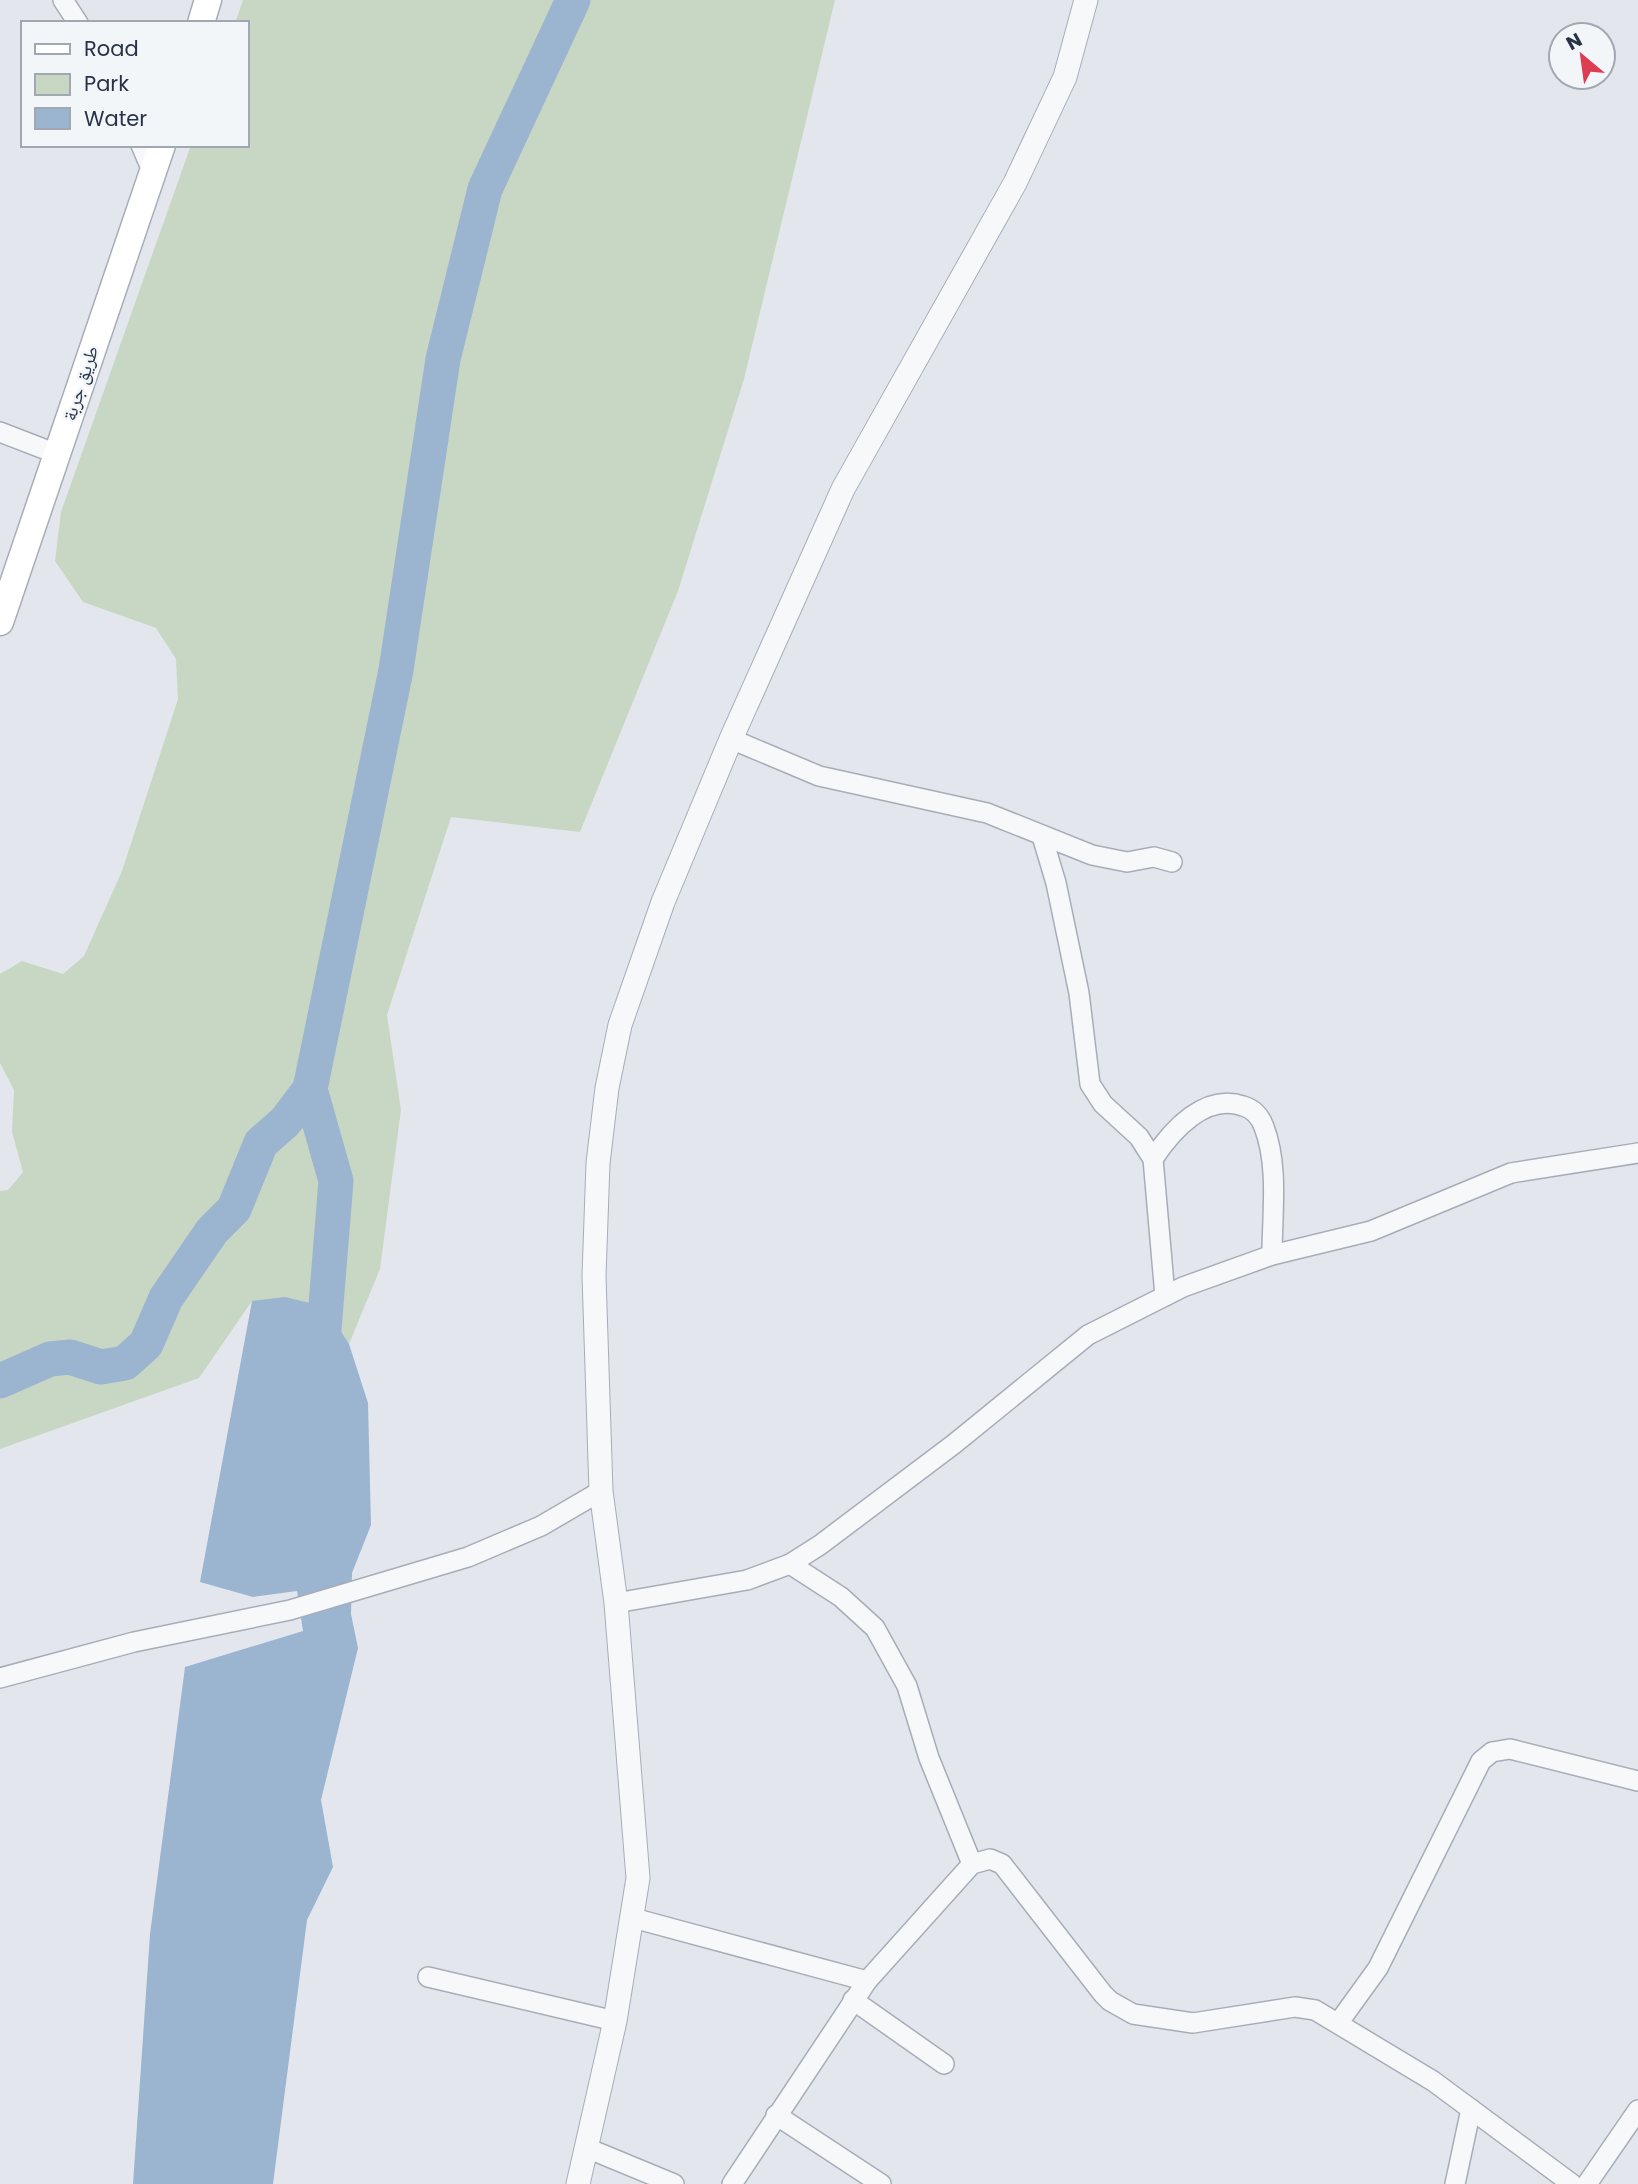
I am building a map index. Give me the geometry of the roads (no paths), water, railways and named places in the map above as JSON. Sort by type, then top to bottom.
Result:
[{"type":"main road","points":[[202,21],[208,0]]},
{"type":"main road","name":"طريق جربة","points":[[0,622],[161,147]]},
{"type":"street","points":[[62,0],[77,21]]},
{"type":"street","points":[[578,2184],[615,2021],[638,1878],[617,1603],[601,1491],[594,1276],[598,1163],[607,1087],[620,1025],[635,976],[731,738],[843,489],[1015,183],[1065,77],[1086,0]]},
{"type":"street","points":[[142,147],[153,173]]},
{"type":"street","points":[[0,432],[57,454]]},
{"type":"street","points":[[731,738],[820,776],[957,805],[1092,855],[1126,862],[1154,857],[1172,862]]},
{"type":"street","points":[[1042,836],[1056,883],[1079,993],[1090,1084],[1104,1104],[1139,1137],[1153,1159],[1165,1296]]},
{"type":"street","points":[[1153,1159],[1175,1131],[1203,1108],[1218,1102],[1247,1107],[1259,1115],[1270,1152],[1272,1255]]},
{"type":"street","points":[[617,1603],[747,1580],[790,1564],[820,1545],[964,1436],[1088,1335],[1165,1296],[1272,1255],[1371,1231],[1511,1173],[1638,1153]]},
{"type":"street","points":[[0,1678],[134,1642],[290,1610],[360,1590],[503,1545],[601,1491]]},
{"type":"street","points":[[790,1564],[841,1597],[875,1628],[907,1686],[929,1758],[972,1864]]},
{"type":"street","points":[[1339,2022],[1378,1968],[1443,1840],[1462,1795],[1486,1756],[1492,1752],[1510,1749],[1638,1781]]},
{"type":"street","points":[[732,2184],[867,1981],[972,1864],[990,1859],[1002,1864],[1110,2001],[1133,2014],[1193,2023],[1296,2007],[1315,2010],[1433,2081],[1572,2184]]},
{"type":"street","points":[[633,1918],[867,1981]]},
{"type":"street","points":[[428,1977],[615,2021]]},
{"type":"street","points":[[853,2000],[944,2064]]},
{"type":"street","points":[[1455,2184],[1471,2109]]},
{"type":"street","points":[[1587,2184],[1631,2134],[1638,2110]]},
{"type":"street","points":[[776,2115],[881,2184]]},
{"type":"street","points":[[587,2148],[674,2184]]},
{"type":"water","points":[[285,1297],[326,1307],[349,1344],[368,1403],[371,1525],[352,1573],[351,1614],[358,1648],[321,1800],[333,1867],[307,1920],[273,2184],[133,2184],[150,1934],[185,1667],[303,1631],[297,1591],[253,1597],[200,1582],[252,1301]]},
{"type":"waterway","points":[[322,1354],[336,1181],[310,1089],[396,670],[443,359],[485,189],[573,0]]},
{"type":"waterway","points":[[0,1381],[50,1359],[70,1357],[101,1367],[125,1363],[146,1344],[166,1298],[212,1231],[234,1209],[261,1143],[285,1122],[310,1089]]}]
